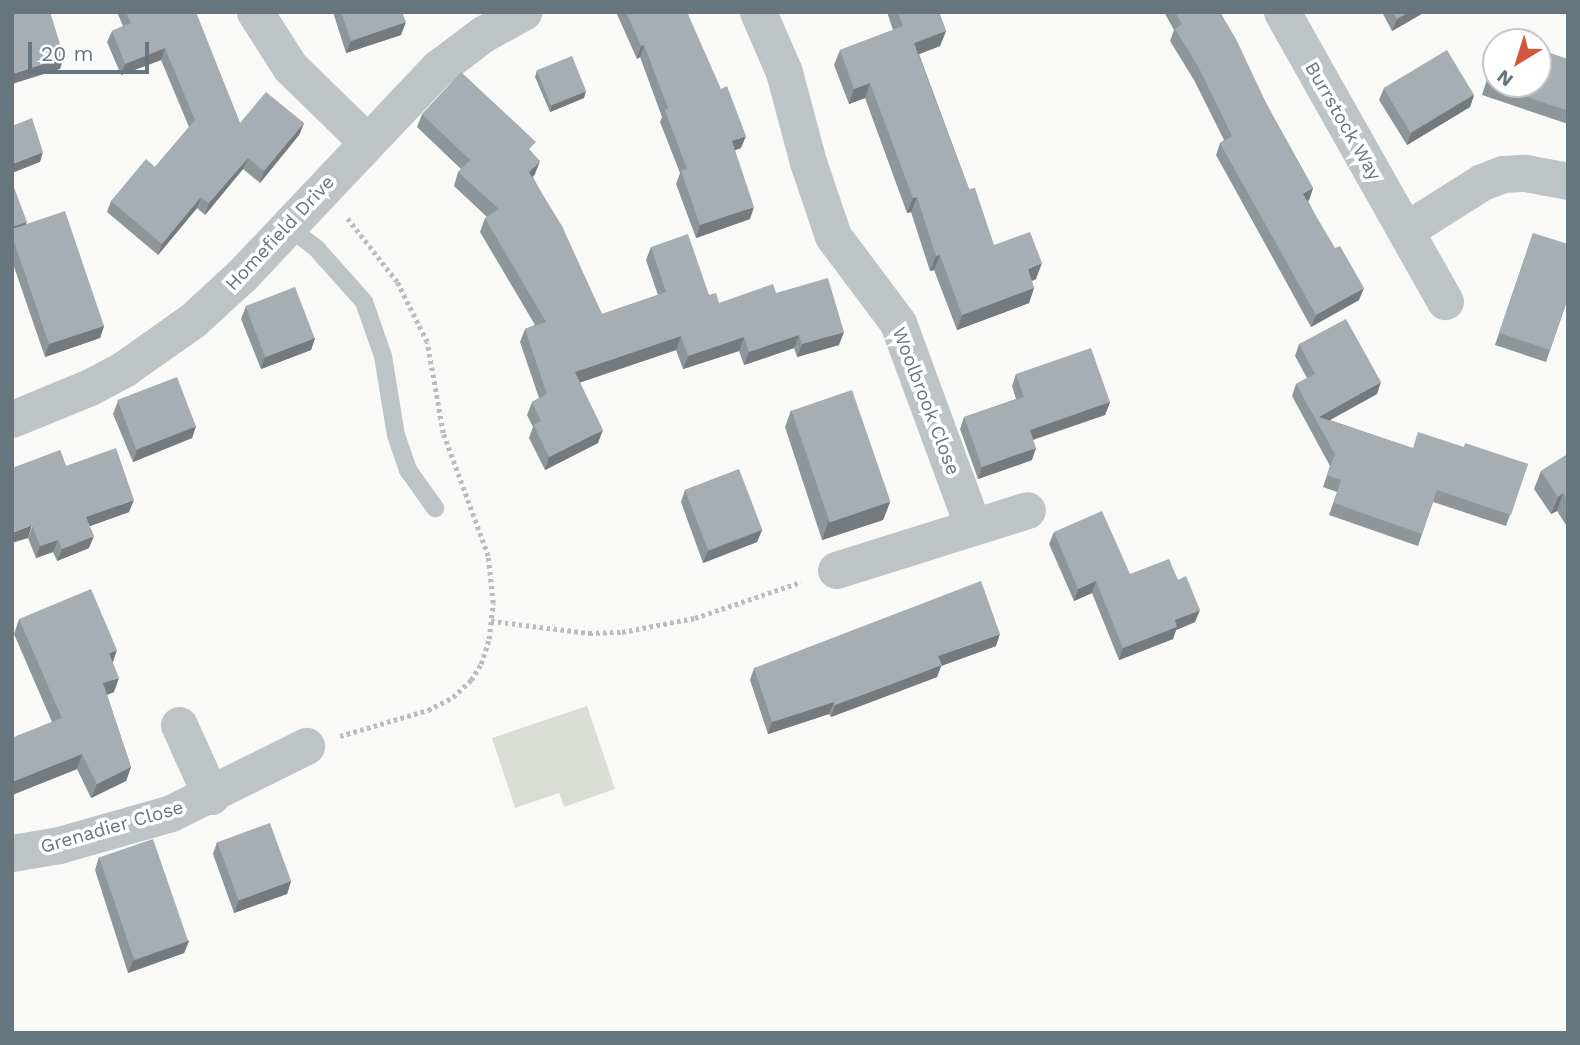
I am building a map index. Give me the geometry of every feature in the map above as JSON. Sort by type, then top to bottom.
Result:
[{"type":"street","points":[[255,12],[290,66],[366,141]]},
{"type":"street","name":"Homefield Drive","points":[[12,419],[90,387],[152,349],[219,299],[438,68],[483,34],[523,12]]},
{"type":"street","name":"Woolbrook Close","points":[[758,12],[784,72],[808,162],[833,236],[898,323],[973,527]]},
{"type":"street","name":"Burrstock Way","points":[[1282,12],[1445,301]]},
{"type":"street","points":[[1406,230],[1482,183],[1503,174],[1525,173],[1568,181]]},
{"type":"street","points":[[836,570],[1027,510]]},
{"type":"street","name":"Grenadier Close","points":[[179,725],[211,796]]},
{"type":"street","name":"Grenadier Close","points":[[12,853],[83,839],[171,813],[211,796],[306,746]]},
{"type":"lane","points":[[287,226],[317,249],[364,302],[383,356],[396,435],[408,470],[435,508]]},
{"type":"path","points":[[491,621],[589,633],[655,628],[727,609],[836,570]]},
{"type":"path","points":[[306,746],[388,723]]},
{"type":"shaded area","points":[[587,706],[615,789],[564,807],[559,793],[515,808],[492,738]]},
{"type":"building","points":[[12,12],[50,12],[64,57],[12,74]]},
{"type":"building","points":[[126,12],[196,12],[240,123],[266,92],[304,123],[264,171],[248,158],[209,203],[201,197],[162,244],[111,201],[146,159],[155,167],[195,120],[165,48],[125,64],[112,31],[131,23]]},
{"type":"building","points":[[341,12],[402,12],[406,22],[351,41]]},
{"type":"building","points":[[626,12],[687,12],[721,89],[727,86],[746,136],[732,141],[754,207],[700,225],[681,171],[687,169],[665,110],[668,108],[644,45],[641,46]]},
{"type":"building","points":[[898,12],[939,12],[946,31],[914,43],[969,189],[975,188],[994,245],[1030,232],[1042,263],[1028,269],[1034,288],[962,315],[940,255],[936,256],[917,197],[913,198],[870,83],[854,89],[840,50],[903,26]]},
{"type":"building","points":[[1175,12],[1220,12],[1313,188],[1303,194],[1335,248],[1340,246],[1364,288],[1316,315],[1220,143],[1232,136],[1199,68],[1175,29],[1182,24]]},
{"type":"building","points":[[1393,12],[1409,12],[1397,19]]},
{"type":"building","points":[[1447,50],[1474,95],[1410,133],[1384,88]]},
{"type":"building","points":[[1552,54],[1568,59],[1568,111],[1530,98],[1552,98]]},
{"type":"building","points":[[572,56],[586,91],[551,105],[537,70]]},
{"type":"building","points":[[461,72],[536,142],[529,149],[540,161],[529,172],[562,226],[602,314],[666,292],[651,247],[688,234],[709,295],[716,293],[719,303],[773,284],[776,293],[828,278],[844,332],[802,344],[799,335],[749,352],[744,337],[688,356],[681,336],[575,372],[603,430],[549,457],[534,425],[541,421],[532,402],[547,394],[525,329],[546,322],[485,218],[499,209],[458,172],[470,160],[422,114]]},
{"type":"building","points":[[32,118],[43,152],[12,164],[12,126]]},
{"type":"building","points":[[12,182],[27,222],[12,227]]},
{"type":"building","points":[[65,211],[104,326],[49,344],[12,236],[12,229]]},
{"type":"building","points":[[1533,233],[1568,244],[1568,298],[1550,350],[1499,333]]},
{"type":"building","points":[[295,287],[315,338],[265,357],[246,306]]},
{"type":"building","points":[[1346,319],[1381,382],[1319,417],[1413,448],[1418,432],[1464,447],[1465,443],[1528,464],[1511,515],[1437,490],[1422,534],[1334,503],[1341,480],[1327,475],[1335,454],[1296,384],[1315,374],[1299,344]]},
{"type":"building","points":[[1091,348],[1110,402],[1030,430],[1036,448],[982,467],[964,417],[1024,397],[1016,374]]},
{"type":"building","points":[[177,377],[196,426],[136,449],[117,400]]},
{"type":"building","points":[[852,390],[890,502],[830,522],[791,411]]},
{"type":"building","points":[[116,448],[134,500],[86,517],[94,536],[62,549],[58,540],[40,546],[32,525],[12,533],[12,468],[60,450],[66,466]]},
{"type":"building","points":[[1568,454],[1568,501],[1563,493],[1558,497],[1541,471]]},
{"type":"building","points":[[739,469],[762,530],[708,550],[685,490]]},
{"type":"building","points":[[1102,511],[1130,574],[1169,559],[1178,580],[1186,576],[1200,610],[1175,620],[1177,627],[1123,648],[1096,581],[1078,589],[1054,532]]},
{"type":"building","points":[[981,581],[1000,634],[938,656],[942,665],[835,705],[834,702],[772,722],[754,668]]},
{"type":"building","points":[[91,589],[117,650],[109,653],[119,678],[103,683],[131,767],[97,784],[82,754],[12,782],[12,738],[62,718],[19,619]]},
{"type":"building","points":[[270,823],[291,881],[239,900],[217,842]]},
{"type":"building","points":[[153,839],[188,941],[134,960],[99,858]]}]
